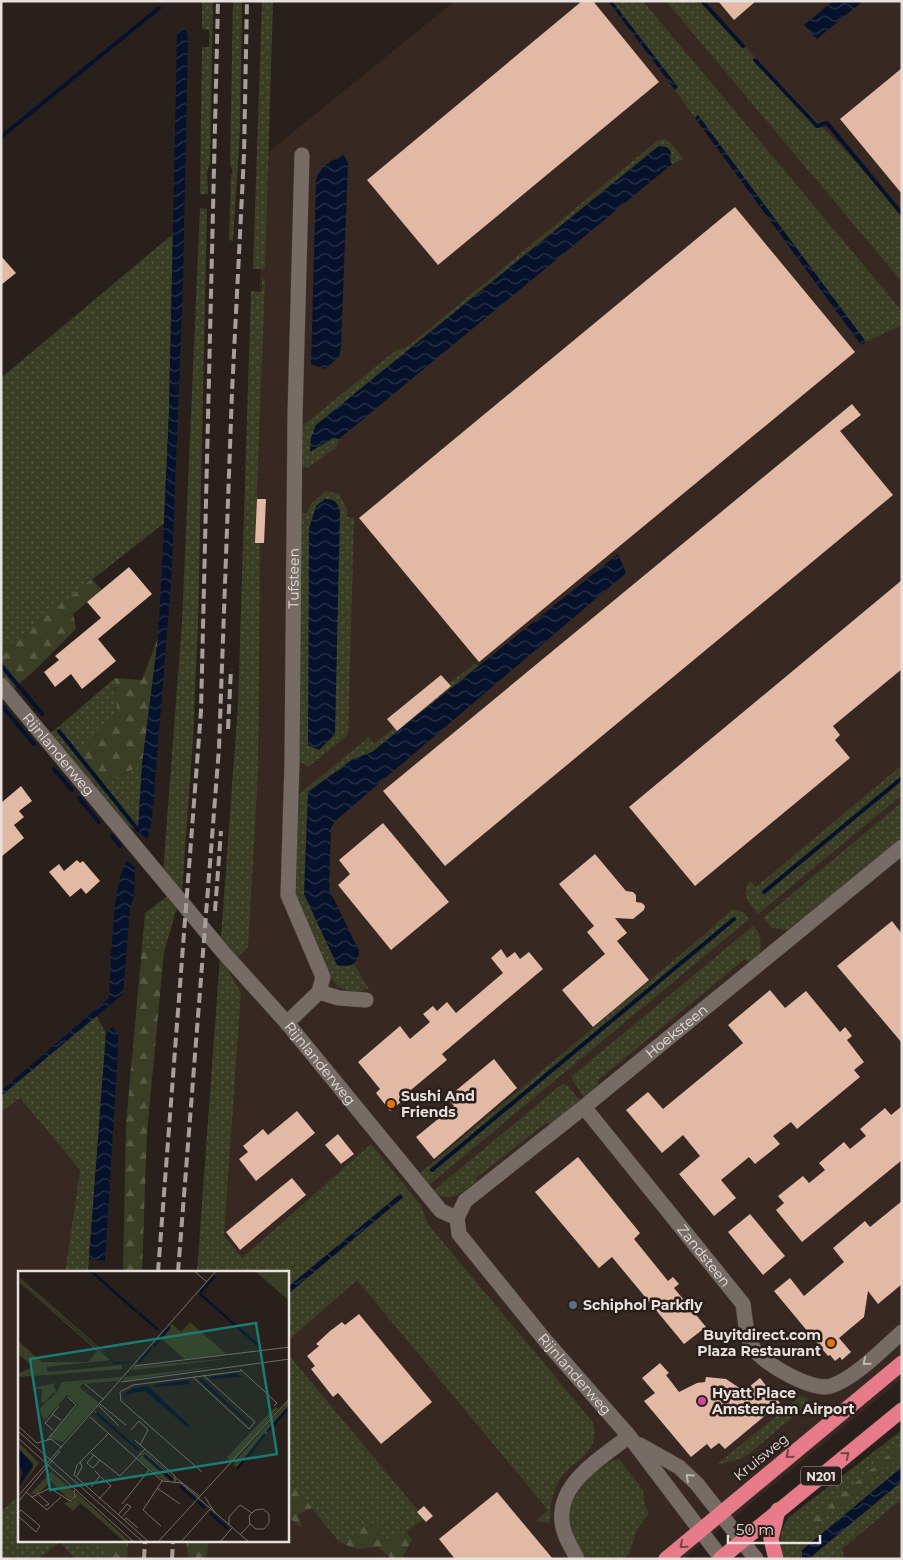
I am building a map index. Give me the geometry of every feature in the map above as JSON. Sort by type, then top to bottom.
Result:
[{"type":"highway","name":"Kruisweg","points":[[666,1559],[902,1363]]},
{"type":"highway","name":"N201","points":[[721,1558],[902,1410]]},
{"type":"highway","points":[[776,1559],[771,1539],[778,1510]]},
{"type":"street","name":"Tufsteen","points":[[302,155],[295,416],[292,763],[288,895],[323,977],[319,992]]},
{"type":"street","name":"Rijnlanderweg","points":[[1,685],[223,952],[287,1023],[442,1211],[456,1218],[459,1234],[544,1339],[632,1439],[721,1558]]},
{"type":"street","name":"Hoeksteen","points":[[456,1218],[465,1201],[584,1107],[902,847]]},
{"type":"street","points":[[287,1023],[319,992],[339,998],[366,1000]]},
{"type":"street","name":"Zandsteen","points":[[584,1107],[743,1304],[750,1341],[761,1357],[806,1384],[826,1387],[848,1377],[902,1332]]},
{"type":"street","points":[[576,1559],[564,1531],[564,1501],[570,1488],[582,1474],[632,1439]]},
{"type":"street","name":"Rijnlanderweg","points":[[632,1439],[678,1467],[696,1484],[756,1559]]},
{"type":"shaded area","points":[[455,1],[902,1],[902,1379],[684,1559],[1,1559],[18,1542],[289,1542],[289,1271],[198,1271],[227,955],[266,154]]},
{"type":"shaded area","points":[[19,1097],[80,1170],[65,1271],[18,1271],[18,1497],[1,1511],[1,1112]]},
{"type":"shaded area","points":[[902,1499],[902,1559],[845,1559],[841,1549]]},
{"type":"green space","points":[[202,1],[213,1],[210,163],[207,172],[208,194],[200,194],[202,47],[209,47],[209,30],[202,29]]},
{"type":"green space","points":[[233,1],[242,1],[240,130],[233,241],[229,240],[231,174],[233,173],[230,164]]},
{"type":"green space","points":[[262,1],[273,1],[265,269],[253,269]]},
{"type":"green space","points":[[612,1],[643,1],[902,311],[902,325],[866,342],[698,115],[695,118],[675,90],[678,87]]},
{"type":"green space","points":[[666,1],[701,1],[893,200],[902,211],[902,282]]},
{"type":"green space","points":[[663,139],[669,141],[684,159],[672,164],[658,146],[316,425],[313,431],[339,439],[337,447],[308,468],[302,466],[301,427],[396,350],[407,347],[657,141]]},
{"type":"green space","points":[[200,208],[207,209],[198,624],[193,739],[182,892],[163,872],[182,622]]},
{"type":"green space","points":[[173,234],[169,412],[164,523],[1,652],[1,378]]},
{"type":"green space","points":[[262,279],[265,279],[257,489],[260,553],[258,773],[248,947],[238,957],[221,937],[238,704],[251,291],[262,292]]},
{"type":"green space","points":[[326,491],[339,494],[347,509],[347,517],[354,518],[348,735],[308,767],[298,760],[300,513],[307,513],[311,504]]},
{"type":"green space","points":[[92,579],[102,590],[73,614],[76,629],[13,689],[1,674],[1,652]]},
{"type":"green space","points":[[158,638],[142,765],[94,788],[73,762],[117,716],[115,678],[142,680]]},
{"type":"green space","points":[[475,663],[478,666],[372,752],[353,759],[308,792],[345,967],[354,964],[369,989],[353,993],[338,987],[330,977],[296,903],[297,796],[369,737],[374,744]]},
{"type":"green space","points":[[115,678],[117,716],[73,762],[50,734]]},
{"type":"green space","points":[[142,765],[138,831],[122,822],[94,788]]},
{"type":"green space","points":[[902,765],[902,795],[758,914],[749,902],[746,894],[750,881],[756,887]]},
{"type":"green space","points":[[902,802],[902,837],[789,930],[772,928],[763,918]]},
{"type":"green space","points":[[170,894],[178,904],[164,952],[142,947],[145,913]]},
{"type":"green space","points":[[732,909],[743,912],[749,919],[428,1186],[419,1174],[705,934]]},
{"type":"green space","points":[[753,926],[759,935],[761,943],[760,954],[749,962],[745,959],[597,1081],[600,1086],[585,1099],[573,1081],[572,1076]]},
{"type":"green space","points":[[142,947],[164,952],[147,1133],[142,1271],[123,1271],[126,1124]]},
{"type":"green space","points":[[220,956],[241,993],[224,1235],[242,1258],[371,1144],[420,1204],[428,1224],[592,1421],[595,1432],[594,1441],[585,1455],[565,1473],[556,1486],[550,1512],[550,1523],[536,1521],[548,1510],[357,1280],[289,1340],[289,1293],[403,1198],[400,1194],[289,1286],[289,1271],[197,1271]]},
{"type":"green space","points":[[96,1015],[106,1033],[88,1271],[65,1271],[80,1170],[20,1098],[1,1112],[1,1096]]},
{"type":"green space","points":[[562,1084],[567,1085],[581,1102],[551,1126],[547,1122],[476,1178],[477,1180],[462,1192],[445,1197],[433,1191]]},
{"type":"green space","points":[[289,1355],[425,1519],[391,1541],[357,1537],[340,1543],[289,1480]]},
{"type":"green space","points":[[802,1395],[808,1399],[807,1405],[750,1453],[741,1459],[716,1465]]},
{"type":"green space","points":[[902,1430],[902,1467],[803,1550],[802,1559],[784,1559],[780,1537],[789,1517]]},
{"type":"green space","points":[[902,1443],[902,1455],[808,1532],[813,1519]]},
{"type":"green space","points":[[619,1459],[643,1490],[644,1502],[649,1514],[637,1529],[629,1554],[622,1559],[584,1559],[571,1525],[571,1503],[574,1493],[592,1474],[611,1461]]},
{"type":"green space","points":[[289,1480],[312,1508],[298,1514],[302,1528],[289,1518]]},
{"type":"green space","points":[[902,1481],[902,1499],[842,1549],[845,1559],[813,1559],[812,1556]]},
{"type":"green space","points":[[18,1497],[18,1542],[60,1542],[38,1559],[1,1559],[1,1511]]},
{"type":"green space","points":[[367,1519],[379,1528],[380,1538],[391,1541],[406,1531],[412,1540],[403,1556],[406,1559],[392,1559],[377,1547],[358,1549],[340,1543],[357,1536]]},
{"type":"green space","points":[[60,1542],[106,1542],[106,1559],[75,1559]]},
{"type":"green space","points":[[106,1542],[128,1542],[127,1559],[106,1559]]},
{"type":"green space","points":[[186,1542],[209,1542],[206,1559],[189,1559]]},
{"type":"water","points":[[608,1],[612,1],[678,87],[675,90]]},
{"type":"water","points":[[833,1],[863,1],[817,39],[804,25]]},
{"type":"water","points":[[183,29],[187,32],[188,36],[183,283],[172,569],[152,821],[147,839],[138,831],[142,765],[158,638],[169,412],[177,35]]},
{"type":"water","points":[[698,115],[866,342],[861,345],[695,118]]},
{"type":"water","points":[[659,146],[667,147],[671,152],[670,161],[672,164],[339,439],[333,438],[310,452],[311,438],[316,425]]},
{"type":"water","points":[[344,155],[348,163],[341,348],[339,357],[325,369],[311,364],[316,180],[320,171],[327,164]]},
{"type":"water","points":[[325,499],[335,502],[340,511],[335,734],[319,750],[308,745],[309,529],[316,506]]},
{"type":"water","points":[[618,554],[626,573],[335,821],[331,828],[329,889],[359,951],[357,959],[352,964],[346,966],[337,965],[304,894],[308,792],[353,759],[372,752]]},
{"type":"water","points":[[127,861],[135,867],[134,897],[130,908],[123,994],[1,1096],[1,1091],[109,998],[115,905],[122,871]]},
{"type":"water","points":[[113,1027],[118,1034],[118,1051],[105,1261],[89,1259],[106,1033]]},
{"type":"water","points":[[400,1194],[403,1197],[289,1293],[289,1286]]},
{"type":"water","points":[[902,1467],[902,1481],[812,1556],[813,1559],[802,1559],[802,1550]]},
{"type":"building","points":[[582,1],[593,1],[659,82],[438,265],[367,180]]},
{"type":"building","points":[[718,1],[756,1],[734,20]]},
{"type":"building","points":[[902,68],[902,194],[840,119]]},
{"type":"building","points":[[735,207],[855,352],[479,662],[359,518]]},
{"type":"building","points":[[1,256],[16,273],[1,285]]},
{"type":"building","points":[[852,404],[861,415],[840,431],[893,495],[445,866],[383,791]]},
{"type":"building","points":[[257,499],[266,499],[264,543],[255,543]]},
{"type":"building","points":[[129,567],[152,594],[98,639],[116,661],[82,689],[71,674],[55,687],[44,672],[59,660],[55,656],[101,618],[87,602]]},
{"type":"building","points":[[902,580],[902,669],[833,726],[840,735],[835,740],[850,758],[695,886],[629,807]]},
{"type":"building","points":[[441,675],[451,686],[397,731],[387,719]]},
{"type":"building","points":[[21,786],[32,801],[19,811],[24,817],[14,825],[24,838],[1,857],[1,803]]},
{"type":"building","points":[[383,823],[449,902],[391,950],[338,885],[350,874],[339,860]]},
{"type":"building","points":[[595,854],[626,891],[633,892],[636,895],[636,902],[642,903],[645,906],[644,910],[633,919],[615,918],[627,933],[617,941],[649,980],[593,1027],[562,990],[605,954],[587,932],[594,926],[559,884]]},
{"type":"building","points":[[77,860],[80,863],[83,861],[100,881],[86,894],[81,888],[70,897],[49,872],[59,864],[64,871]]},
{"type":"building","points":[[892,921],[902,934],[902,1043],[837,966]]},
{"type":"building","points":[[501,949],[507,958],[515,952],[520,959],[529,952],[543,969],[442,1054],[447,1060],[400,1099],[402,1101],[390,1111],[376,1093],[380,1089],[358,1062],[400,1026],[410,1039],[430,1022],[423,1014],[433,1006],[437,1011],[447,1002],[456,1013],[503,973],[491,958]]},
{"type":"building","points":[[770,990],[785,1008],[806,991],[840,1032],[845,1027],[852,1036],[847,1040],[864,1062],[854,1070],[860,1077],[797,1129],[791,1122],[773,1136],[780,1144],[755,1164],[749,1157],[721,1180],[736,1198],[714,1216],[679,1174],[700,1156],[683,1135],[662,1153],[626,1110],[648,1092],[663,1109],[743,1043],[728,1025]]},
{"type":"building","points":[[494,1059],[517,1088],[434,1159],[416,1137],[454,1106],[447,1098]]},
{"type":"building","points":[[902,1106],[902,1160],[802,1242],[776,1210],[784,1203],[778,1196],[803,1176],[809,1183],[825,1170],[819,1163],[844,1142],[850,1149],[866,1136],[860,1129],[885,1108],[891,1115]]},
{"type":"building","points":[[297,1111],[315,1133],[256,1181],[239,1159],[248,1152],[243,1146],[263,1129],[268,1135]]},
{"type":"building","points":[[338,1134],[354,1154],[341,1164],[325,1145]]},
{"type":"building","points":[[578,1157],[640,1233],[634,1239],[668,1281],[673,1277],[679,1284],[674,1288],[706,1327],[684,1344],[612,1257],[599,1268],[535,1192]]},
{"type":"building","points":[[292,1178],[306,1195],[240,1250],[226,1232]]},
{"type":"building","points":[[902,1201],[902,1284],[878,1304],[868,1291],[864,1317],[839,1338],[851,1352],[842,1360],[840,1357],[835,1361],[830,1355],[828,1356],[774,1291],[790,1278],[804,1296],[844,1262],[833,1248],[865,1221],[870,1227]]},
{"type":"building","points":[[750,1214],[785,1256],[763,1275],[728,1232]]},
{"type":"building","points":[[359,1314],[432,1402],[381,1444],[338,1393],[333,1397],[311,1369],[315,1366],[307,1356],[319,1346],[316,1344],[330,1331],[342,1322],[345,1325]]},
{"type":"building","points":[[660,1363],[669,1373],[666,1375],[679,1392],[697,1383],[705,1382],[706,1377],[726,1379],[744,1391],[760,1378],[780,1403],[725,1449],[719,1443],[711,1449],[707,1444],[691,1457],[644,1401],[655,1393],[642,1378]]},
{"type":"building","points":[[497,1492],[553,1559],[455,1559],[439,1539]]},
{"type":"building","points":[[424,1506],[433,1516],[426,1522],[417,1512]]},
{"type":"waterway","points":[[702,1],[743,46]]},
{"type":"waterway","points":[[1,137],[159,8]]},
{"type":"waterway","points":[[755,60],[817,126],[827,123],[902,214]]},
{"type":"waterway","points":[[1,665],[42,714]]},
{"type":"waterway","points":[[1,705],[34,744]]},
{"type":"waterway","points":[[59,731],[138,830]]},
{"type":"waterway","points":[[54,769],[72,790]]},
{"type":"waterway","points":[[764,892],[902,778]]},
{"type":"waterway","points":[[79,798],[99,822]]},
{"type":"waterway","points":[[112,836],[120,846]]},
{"type":"waterway","points":[[432,1170],[734,919]]},
{"type":"railway","points":[[158,1271],[201,711],[218,1]]},
{"type":"railway","points":[[178,1271],[219,748],[232,392],[244,155],[247,1]]},
{"type":"railway","points":[[228,729],[231,669]]},
{"type":"railway","points":[[215,911],[221,831]]},
{"type":"railway","points":[[144,1559],[145,1542]]},
{"type":"railway","points":[[172,1559],[173,1542]]},
{"type":"place","name":"Sushi And Friends","points":[[391,1104]]},
{"type":"place","name":"Schiphol Parkfly","points":[[573,1305]]},
{"type":"place","name":"Buyitdirect.com Plaza Restaurant","points":[[831,1343]]},
{"type":"place","name":"Hyatt Place Amsterdam Airport","points":[[702,1401]]}]
